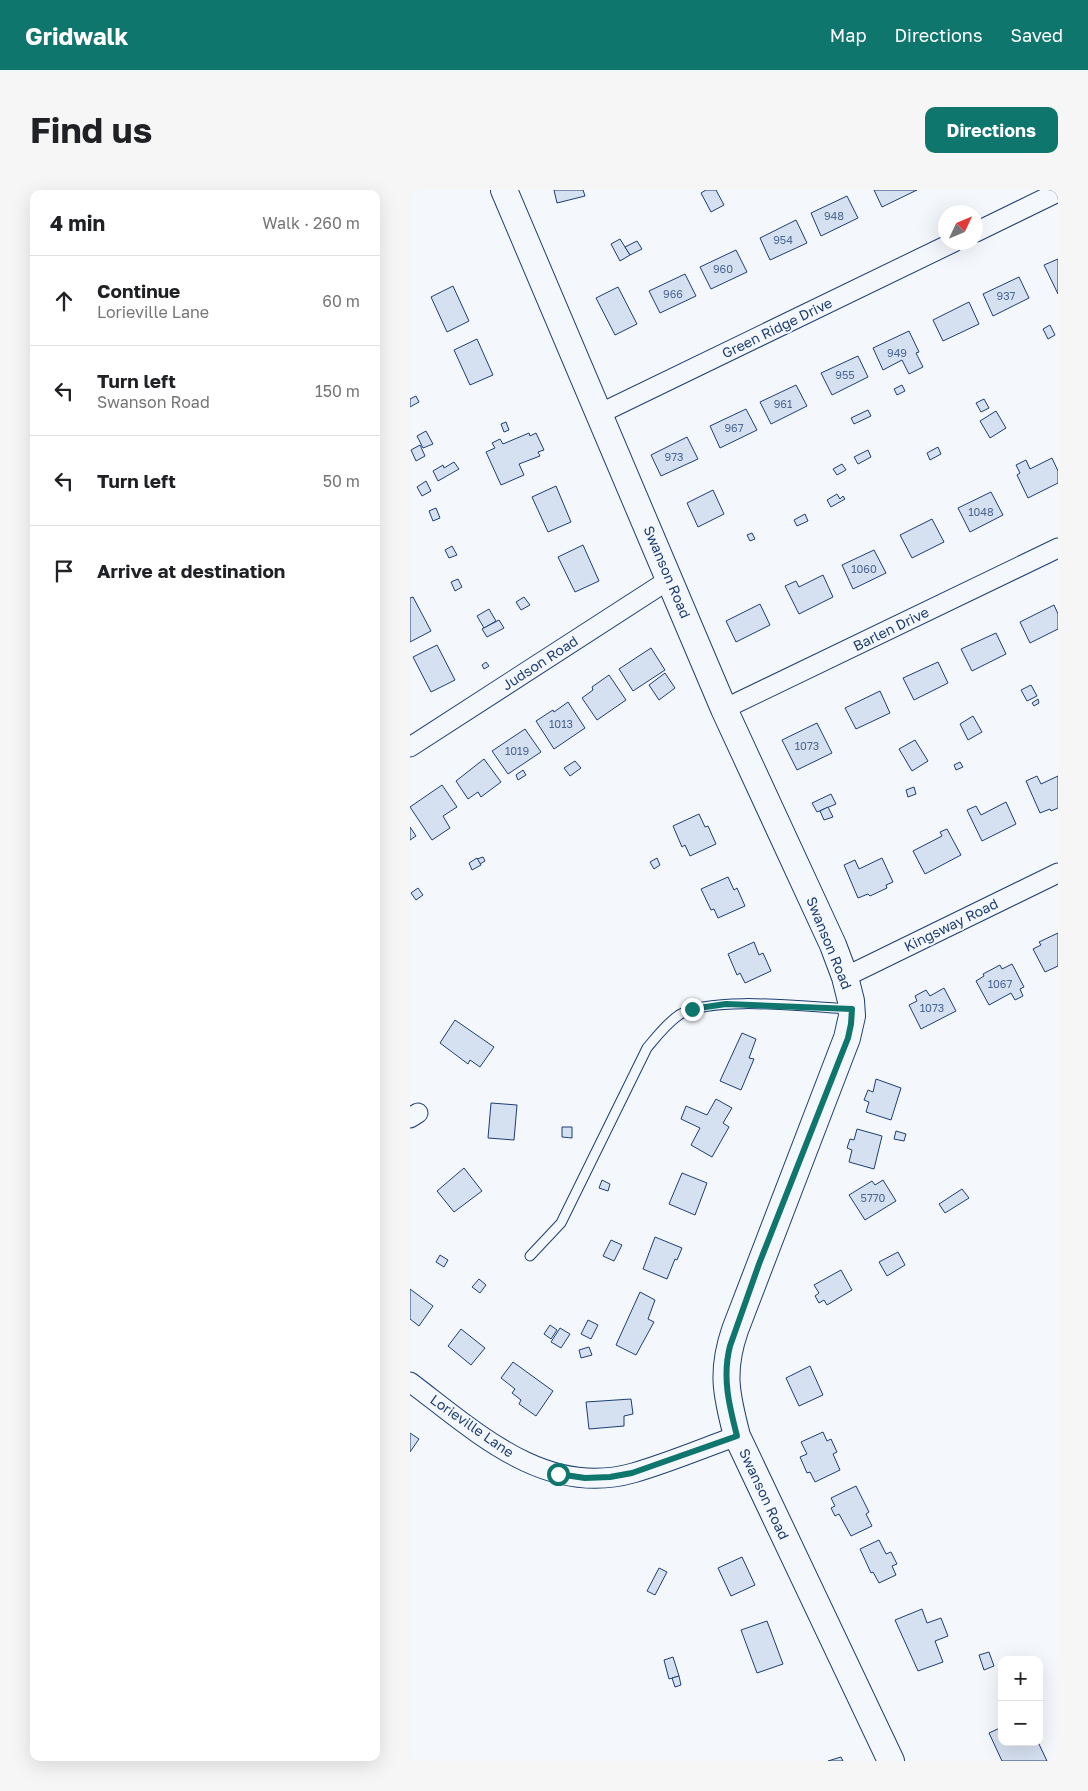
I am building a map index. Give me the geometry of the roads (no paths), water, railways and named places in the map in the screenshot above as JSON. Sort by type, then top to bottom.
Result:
[{"type":"street","name":"Swanson Road","points":[[504,190],[724,709],[833,945],[845,977],[852,1009],[848,1038],[759,1264],[730,1346],[726,1359],[726,1390],[737,1436],[890,1761]]},
{"type":"street","points":[[983,229],[1058,192]]},
{"type":"street","name":"Green Ridge Drive","points":[[599,414],[938,250]]},
{"type":"street","name":"Barlen Drive","points":[[724,709],[1058,548]]},
{"type":"street","name":"Judson Road","points":[[410,747],[670,579]]},
{"type":"street","name":"Kingsway Road","points":[[845,977],[1058,873]]},
{"type":"street","name":"Lorieville Lane","points":[[410,1382],[504,1452],[531,1465],[558,1474],[585,1478],[610,1477],[632,1473],[737,1436]]},
{"type":"lane","points":[[530,1256],[561,1223],[647,1048],[667,1024],[680,1014],[692,1009],[726,1004],[852,1009]]}]
